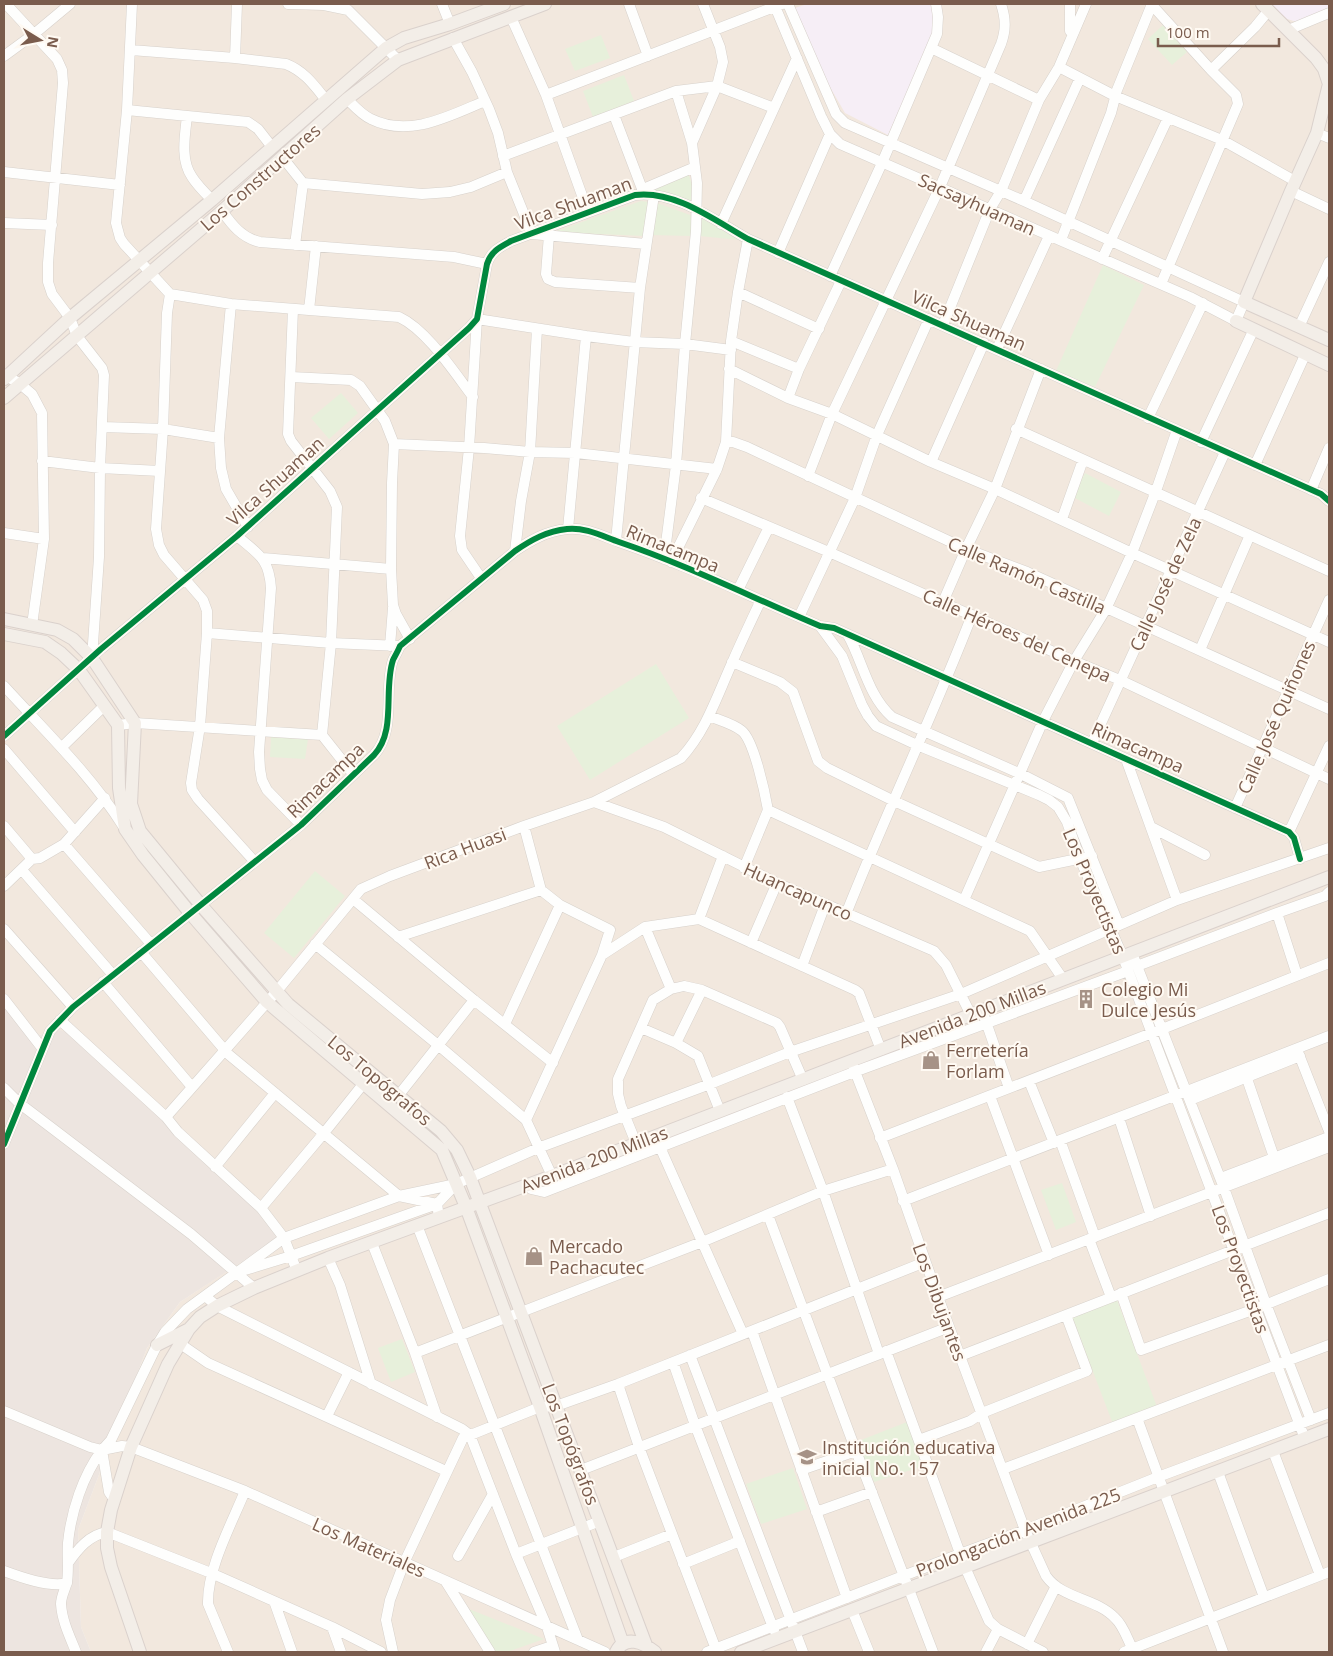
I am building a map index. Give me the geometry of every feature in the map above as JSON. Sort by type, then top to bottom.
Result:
[{"type":"main road","name":"Los Constructores","points":[[4,377],[70,318],[212,200],[386,48],[404,38],[450,24],[504,4]]},
{"type":"main road","name":"Los Constructores","points":[[4,398],[222,212],[347,99],[398,60],[545,4]]},
{"type":"main road","points":[[1266,7],[1324,69],[1329,84],[1317,133],[1244,302],[1329,340]]},
{"type":"main road","points":[[1236,321],[1253,331],[1329,365]]},
{"type":"main road","points":[[4,619],[58,630],[73,639],[92,658],[136,723]]},
{"type":"main road","points":[[4,634],[45,642],[61,653],[79,670],[118,725]]},
{"type":"main road","name":"Los Topógrafos","points":[[136,723],[131,798],[133,814],[140,831],[195,908],[267,1002],[442,1150],[466,1207],[540,1407],[583,1528],[620,1648]]},
{"type":"main road","name":"Los Topógrafos","points":[[118,725],[118,788],[125,829],[143,855],[288,1004],[451,1142],[470,1177],[478,1203],[580,1470],[651,1649]]},
{"type":"main road","name":"Avenida 200 Millas","points":[[140,1652],[111,1567],[107,1548],[107,1532],[114,1499],[131,1448],[168,1364],[180,1343],[200,1317],[217,1306],[254,1288],[328,1258],[552,1176],[803,1080],[852,1067],[881,1050],[980,1016],[1063,979],[1329,877]]},
{"type":"main road","points":[[157,1345],[190,1329]]},
{"type":"main road","name":"Prolongación Avenida 225","points":[[740,1652],[775,1632],[852,1610],[1305,1439],[1329,1432]]},
{"type":"main road","points":[[620,1648],[638,1642],[651,1649]]},
{"type":"street","points":[[6,4],[57,59],[62,70],[63,83],[48,273],[50,288],[56,300],[70,318],[77,336],[98,362],[104,376],[100,468],[100,557],[92,658]]},
{"type":"street","points":[[4,56],[70,4]]},
{"type":"street","points":[[132,4],[127,110],[116,214],[117,231],[124,244],[138,261],[170,294],[231,304],[400,317],[408,321],[440,353],[473,397]]},
{"type":"street","points":[[235,58],[236,4]]},
{"type":"street","points":[[288,4],[348,7],[398,60]]},
{"type":"street","points":[[442,4],[450,24]]},
{"type":"street","points":[[629,4],[648,56]]},
{"type":"street","points":[[692,143],[717,86],[723,62],[720,47],[704,4]]},
{"type":"street","points":[[788,4],[836,114],[845,122],[1069,221],[1244,302],[1236,321]]},
{"type":"street","points":[[830,276],[882,163],[931,48],[938,26],[936,4]]},
{"type":"street","points":[[808,476],[832,414],[940,187],[1005,33],[1005,22],[1001,4]]},
{"type":"street","points":[[1070,4],[1070,40]]},
{"type":"street","points":[[943,325],[990,209],[1001,191],[1039,100],[1059,67],[1086,4]]},
{"type":"street","points":[[1061,240],[1151,4],[1236,95],[1238,104],[1161,284]]},
{"type":"street","points":[[546,95],[778,5],[797,58],[830,134],[778,253]]},
{"type":"street","points":[[1211,70],[1255,27],[1266,7]]},
{"type":"street","points":[[1288,30],[1329,13]]},
{"type":"street","points":[[512,16],[546,95],[588,212]]},
{"type":"street","points":[[453,38],[472,72],[498,133],[506,172],[532,234],[646,244]]},
{"type":"street","points":[[931,48],[1039,100]]},
{"type":"street","points":[[131,50],[278,62],[294,67],[307,77],[326,100]]},
{"type":"street","points":[[721,224],[797,58]]},
{"type":"street","points":[[1059,67],[1115,96],[1222,140],[1329,209]]},
{"type":"street","points":[[1024,201],[1080,78]]},
{"type":"street","points":[[503,156],[676,91],[717,86],[774,108]]},
{"type":"street","points":[[667,561],[698,211],[692,143],[676,91]]},
{"type":"street","points":[[347,99],[368,118],[383,124],[405,127],[429,124],[485,102]]},
{"type":"street","points":[[127,110],[248,122],[258,129],[272,147]]},
{"type":"street","points":[[614,115],[647,193],[646,244],[634,342],[616,541]]},
{"type":"street","points":[[187,116],[186,166],[191,176],[212,200]]},
{"type":"street","points":[[1102,259],[1168,118]]},
{"type":"street","points":[[1317,133],[1329,138]]},
{"type":"street","name":"Sacsayhuaman","points":[[830,134],[840,144],[1161,284],[1203,303],[1236,321]]},
{"type":"street","points":[[283,158],[303,183],[296,245]]},
{"type":"street","points":[[647,193],[695,167]]},
{"type":"street","points":[[4,172],[120,185]]},
{"type":"street","points":[[303,183],[422,194],[471,187],[506,172]]},
{"type":"street","name":"Vilca Shuaman","points":[[4,736],[92,658],[237,536],[477,319],[488,259],[496,249],[511,241],[624,198],[647,193],[698,211],[748,239],[778,253],[1312,490],[1329,501]]},
{"type":"street","points":[[222,212],[237,229],[250,239],[296,245],[454,257],[487,264]]},
{"type":"street","points":[[4,223],[52,225]]},
{"type":"street","points":[[549,235],[546,274],[548,279],[555,282],[640,288]]},
{"type":"street","points":[[997,349],[1049,236]]},
{"type":"street","points":[[667,561],[702,498],[726,442],[731,345],[748,239]]},
{"type":"street","points":[[310,310],[316,246]]},
{"type":"street","points":[[1299,327],[1329,262]]},
{"type":"street","points":[[788,398],[841,281]]},
{"type":"street","points":[[738,292],[818,329]]},
{"type":"street","points":[[170,294],[167,313],[163,429],[156,529],[164,555],[203,600],[207,611],[208,633],[200,726],[191,783],[192,790],[255,862]]},
{"type":"street","points":[[1148,418],[1203,303]]},
{"type":"street","points":[[231,304],[219,438],[221,468],[226,489],[248,526]]},
{"type":"street","points":[[293,309],[288,434],[291,441],[330,491],[337,508],[330,643],[322,735],[353,774]]},
{"type":"street","points":[[481,578],[462,550],[460,543],[473,397],[477,319],[634,342],[731,345],[800,369]]},
{"type":"street","points":[[799,617],[855,498],[877,435],[929,319]]},
{"type":"street","points":[[514,551],[530,452],[537,329]]},
{"type":"street","points":[[1201,442],[1253,331]]},
{"type":"street","points":[[568,529],[586,336]]},
{"type":"street","points":[[931,462],[984,343]]},
{"type":"street","points":[[1255,465],[1305,354]]},
{"type":"street","points":[[729,369],[788,398],[832,414],[931,462],[1062,519],[1132,553],[1329,642]]},
{"type":"street","points":[[943,602],[995,489],[1016,430],[1041,369]]},
{"type":"street","points":[[4,377],[19,384],[32,394],[42,413],[44,539],[32,625]]},
{"type":"street","points":[[208,633],[330,643],[395,646],[391,569],[394,444],[385,421],[360,386],[351,380],[291,377]]},
{"type":"street","points":[[103,428],[163,429],[219,438]]},
{"type":"street","points":[[1016,430],[1156,491],[1329,571]]},
{"type":"street","points":[[964,900],[1043,721],[1074,661],[1106,609],[1132,553],[1177,430]]},
{"type":"street","name":"Calle Ramón Castilla","points":[[726,442],[733,442],[747,447],[966,549],[1027,572],[1329,709]]},
{"type":"street","points":[[394,444],[530,452],[576,452],[716,469]]},
{"type":"street","name":"Calle José de Zela","points":[[1092,743],[1225,452]]},
{"type":"street","points":[[1312,490],[1328,456]]},
{"type":"street","points":[[1062,519],[1083,460]]},
{"type":"street","points":[[42,461],[100,468],[160,471]]},
{"type":"street","name":"Calle Héroes del Cenepa","points":[[702,498],[1120,680],[1329,779]]},
{"type":"street","points":[[738,590],[769,527]]},
{"type":"street","name":"Rimacampa","points":[[4,1144],[50,1030],[73,1007],[113,974],[301,825],[379,749],[383,741],[388,712],[391,669],[395,646],[410,639],[481,578],[534,537],[568,529],[594,533],[616,541],[738,590],[820,626],[834,628],[1289,832]]},
{"type":"street","points":[[4,533],[44,539]]},
{"type":"street","points":[[1200,650],[1250,535]]},
{"type":"street","points":[[237,536],[263,558],[270,576],[268,638],[259,752],[262,780],[267,790],[301,825]]},
{"type":"street","points":[[263,558],[391,569]]},
{"type":"street","name":"Rica Huasi","points":[[166,1117],[267,1002],[361,889],[390,876],[594,802],[681,758],[692,746],[710,716],[732,662],[761,600]]},
{"type":"street","name":"Calle José Quiñones","points":[[1235,808],[1329,600]]},
{"type":"street","points":[[393,605],[410,639]]},
{"type":"street","points":[[846,914],[869,856],[947,680],[972,616]]},
{"type":"street","name":"Los Proyectistas","points":[[820,626],[842,656],[868,716],[876,726],[1049,800],[1058,807],[1067,822],[1080,859],[1128,955],[1157,1032],[1176,1095],[1276,1366],[1305,1439]]},
{"type":"street","points":[[848,635],[882,708],[892,717],[1021,774],[1068,798],[1092,856],[1115,927]]},
{"type":"street","points":[[732,662],[780,682],[793,692],[818,761],[827,768],[1038,868],[1092,856]]},
{"type":"street","points":[[4,686],[62,747],[105,798],[125,829]]},
{"type":"street","points":[[62,747],[104,706]]},
{"type":"street","points":[[710,716],[743,731],[761,777],[768,810],[744,868]]},
{"type":"street","points":[[118,725],[136,723],[200,726],[322,735]]},
{"type":"street","points":[[1300,859],[1294,838],[1289,832],[1329,746]]},
{"type":"street","points":[[4,749],[75,832]]},
{"type":"street","points":[[1126,759],[1177,900]]},
{"type":"street","points":[[4,886],[32,859],[40,858],[64,844],[105,798]]},
{"type":"street","name":"Huancapunco","points":[[594,802],[664,827],[776,883],[934,951],[946,965],[961,994],[980,1016],[1009,1088]]},
{"type":"street","points":[[768,810],[1030,931],[1063,979]]},
{"type":"street","points":[[4,826],[32,859]]},
{"type":"street","points":[[524,826],[542,890],[560,905],[610,930],[602,954],[526,1120]]},
{"type":"street","points":[[1151,827],[1205,855]]},
{"type":"street","points":[[64,844],[150,944]]},
{"type":"street","points":[[76,1652],[64,1623],[61,1605],[62,1595],[67,1583],[70,1530],[92,1463],[111,1440],[165,1332],[187,1309],[284,1238],[399,1196],[456,1184],[538,1148],[790,1052],[961,994],[1177,900],[1329,848]]},
{"type":"street","points":[[699,919],[723,856]]},
{"type":"street","points":[[22,870],[113,974]]},
{"type":"street","points":[[751,943],[776,883]]},
{"type":"street","points":[[398,937],[542,890]]},
{"type":"street","points":[[528,1184],[531,1189],[544,1192],[787,1098],[852,1067],[980,1016],[1133,968],[1325,896],[1329,892]]},
{"type":"street","points":[[353,899],[553,1063]]},
{"type":"street","points":[[505,1024],[560,905]]},
{"type":"street","points":[[802,966],[825,905]]},
{"type":"street","points":[[1277,913],[1297,975]]},
{"type":"street","points":[[602,954],[645,927],[699,919],[860,993],[881,1050]]},
{"type":"street","points":[[645,927],[671,989]]},
{"type":"street","points":[[4,929],[73,1007]]},
{"type":"street","points":[[315,944],[526,1120],[552,1176]]},
{"type":"street","points":[[141,952],[225,1050],[275,1093],[399,1196],[436,1204]]},
{"type":"street","points":[[880,1138],[1157,1032],[1329,963]]},
{"type":"street","points":[[104,982],[192,1087]]},
{"type":"street","points":[[660,1147],[636,1143],[624,1116],[618,1094],[618,1079],[653,1000],[671,989],[684,986],[702,990],[776,1023],[780,1027],[803,1080]]},
{"type":"street","points":[[676,1043],[702,990]]},
{"type":"street","points":[[4,999],[42,1048]]},
{"type":"street","points":[[398,1096],[474,1000]]},
{"type":"street","points":[[60,1020],[166,1117],[178,1132],[261,1208],[284,1238],[297,1271]]},
{"type":"street","points":[[640,1028],[676,1043],[698,1056],[720,1111]]},
{"type":"street","points":[[1157,1032],[1188,1096],[1311,1420]]},
{"type":"street","points":[[903,1201],[1176,1095],[1188,1096],[1299,1052],[1329,1036]]},
{"type":"street","points":[[1299,1052],[1329,1131]]},
{"type":"street","name":"Los Dibujantes","points":[[852,1067],[892,1169],[949,1327],[1026,1530],[1046,1576],[1056,1586]]},
{"type":"street","points":[[1245,1073],[1276,1162]]},
{"type":"street","points":[[261,1208],[372,1074]]},
{"type":"street","points":[[1029,1081],[1057,1141],[1092,1238],[1141,1350],[1329,1279]]},
{"type":"street","points":[[4,1088],[19,1103],[191,1234],[254,1288]]},
{"type":"street","points":[[215,1166],[275,1093]]},
{"type":"street","points":[[990,1096],[1049,1255]]},
{"type":"street","points":[[787,1098],[823,1191],[856,1289],[918,1440],[965,1568],[989,1621],[998,1629],[1043,1652]]},
{"type":"street","points":[[1119,1118],[1151,1216]]},
{"type":"street","points":[[938,1297],[1213,1192],[1222,1183],[1276,1162],[1329,1137]]},
{"type":"street","points":[[660,1147],[702,1242],[747,1332],[773,1395],[847,1598]]},
{"type":"street","points":[[1276,1162],[1329,1147]]},
{"type":"street","points":[[415,1353],[702,1242],[823,1191],[892,1169]]},
{"type":"street","points":[[236,1272],[291,1256],[436,1204],[456,1184]]},
{"type":"street","points":[[436,1204],[439,1217]]},
{"type":"street","points":[[960,1356],[1329,1213]]},
{"type":"street","points":[[768,1215],[856,1451],[934,1652]]},
{"type":"street","points":[[417,1224],[578,1640]]},
{"type":"street","points":[[372,1243],[415,1353],[437,1417]]},
{"type":"street","points":[[328,1258],[340,1286],[371,1384]]},
{"type":"street","points":[[393,1652],[387,1631],[387,1612],[404,1563],[461,1440],[540,1407],[556,1406],[618,1384],[925,1262]]},
{"type":"street","points":[[205,1296],[217,1306],[462,1429],[470,1435],[516,1554],[547,1627],[553,1649],[534,1652]]},
{"type":"street","points":[[918,1440],[970,1421],[982,1413],[1087,1372],[1066,1315]]},
{"type":"street","points":[[580,1470],[949,1327]]},
{"type":"street","points":[[180,1343],[208,1363],[446,1471]]},
{"type":"street","points":[[1003,1469],[1329,1345]]},
{"type":"street","points":[[690,1355],[802,1652]]},
{"type":"street","points":[[673,1362],[695,1425],[775,1632]]},
{"type":"street","points":[[327,1416],[349,1372]]},
{"type":"street","points":[[618,1384],[713,1651]]},
{"type":"street","points":[[4,1411],[102,1450],[122,1446],[131,1448]]},
{"type":"street","name":"Prolongación Avenida 225","points":[[792,1626],[847,1598],[1026,1530],[1158,1477],[1329,1413]]},
{"type":"street","points":[[1137,1418],[1222,1652]]},
{"type":"street","name":"Los Materiales","points":[[131,1448],[245,1491],[605,1652]]},
{"type":"street","points":[[102,1450],[109,1492],[114,1499]]},
{"type":"street","points":[[800,1470],[856,1451]]},
{"type":"street","points":[[1027,1644],[1056,1586],[1093,1603],[1115,1617],[1120,1624],[1128,1650],[1324,1574],[1273,1451]]},
{"type":"street","points":[[1218,1472],[1264,1597]]},
{"type":"street","points":[[228,1652],[208,1604],[211,1574],[245,1491]]},
{"type":"street","points":[[816,1512],[872,1492]]},
{"type":"street","points":[[458,1556],[493,1494]]},
{"type":"street","points":[[516,1554],[600,1521]]},
{"type":"street","points":[[68,1563],[83,1544],[99,1533],[107,1532],[211,1574],[332,1627],[381,1652]]},
{"type":"street","points":[[614,1557],[672,1534]]},
{"type":"street","points":[[683,1564],[740,1541]]},
{"type":"street","points":[[4,1571],[28,1580],[67,1583]]},
{"type":"street","points":[[446,1582],[490,1652]]},
{"type":"street","points":[[274,1602],[292,1652]]},
{"type":"street","points":[[852,1610],[869,1652]]},
{"type":"street","points":[[332,1627],[341,1652]]},
{"type":"street","points":[[986,1652],[998,1629]]},
{"type":"street","name":"Prolongación Avenida 225","points":[[713,1651],[775,1632]]},
{"type":"shaded area","points":[[4,4],[1329,4],[1329,1652],[91,1652],[81,1627],[78,1530],[147,1348],[180,1302],[285,1233],[60,1030],[39,1035],[4,1005]]},
{"type":"shaded area","points":[[807,4],[931,4],[936,17],[935,30],[888,135],[845,113],[823,75],[795,8]]},
{"type":"shaded area","points":[[1270,4],[1329,4],[1329,10],[1297,22],[1287,19]]},
{"type":"shaded area","points":[[4,1005],[39,1035],[60,1030],[74,1035],[286,1233],[180,1302],[147,1348],[78,1530],[81,1627],[91,1652],[4,1652]]},
{"type":"green space","points":[[1163,25],[1187,52],[1172,65],[1148,39]]},
{"type":"green space","points":[[601,35],[610,58],[575,71],[565,49]]},
{"type":"green space","points":[[624,75],[634,101],[593,117],[583,91]]},
{"type":"green space","points":[[688,173],[693,187],[694,203],[647,190]]},
{"type":"green space","points":[[641,201],[650,202],[644,236],[554,232]]},
{"type":"green space","points":[[657,203],[693,216],[691,236],[651,235]]},
{"type":"green space","points":[[701,218],[739,240],[700,236]]},
{"type":"green space","points":[[1103,265],[1144,285],[1095,387],[1056,371]]},
{"type":"green space","points":[[341,393],[358,413],[329,439],[311,418]]},
{"type":"green space","points":[[1085,473],[1121,492],[1109,516],[1073,497]]},
{"type":"green space","points":[[656,664],[689,718],[590,780],[557,726]]},
{"type":"green space","points":[[271,737],[308,739],[305,759],[270,757]]},
{"type":"green space","points":[[315,871],[345,896],[294,958],[264,933]]},
{"type":"green space","points":[[1062,1183],[1076,1222],[1056,1230],[1041,1190]]},
{"type":"green space","points":[[1117,1300],[1157,1407],[1113,1424],[1072,1317]]},
{"type":"green space","points":[[402,1339],[415,1372],[391,1382],[378,1348]]},
{"type":"green space","points":[[907,1422],[923,1466],[874,1482],[856,1442]]},
{"type":"green space","points":[[793,1468],[807,1509],[761,1524],[746,1484]]},
{"type":"green space","points":[[469,1609],[544,1639],[507,1652],[495,1652]]},
{"type":"cycle path","points":[[4,736],[101,649],[237,536],[469,328],[477,319],[487,264],[496,250],[511,241],[635,195],[665,197],[694,208],[748,239],[1321,494],[1329,501]]},
{"type":"cycle path","points":[[4,1144],[50,1031],[73,1007],[301,825],[374,755],[381,745],[385,734],[390,672],[393,660],[400,646],[515,551],[527,543],[560,530],[580,529],[600,535],[695,571],[820,626],[834,628],[1289,832],[1294,838],[1300,859]]},
{"type":"place","name":"Colegio Mi Dulce Jesús","points":[[1086,999]]},
{"type":"place","name":"Ferretería Forlam","points":[[931,1060]]},
{"type":"place","name":"Mercado Pachacutec","points":[[534,1256]]},
{"type":"place","name":"Institución educativa inicial No. 157","points":[[807,1457]]}]
